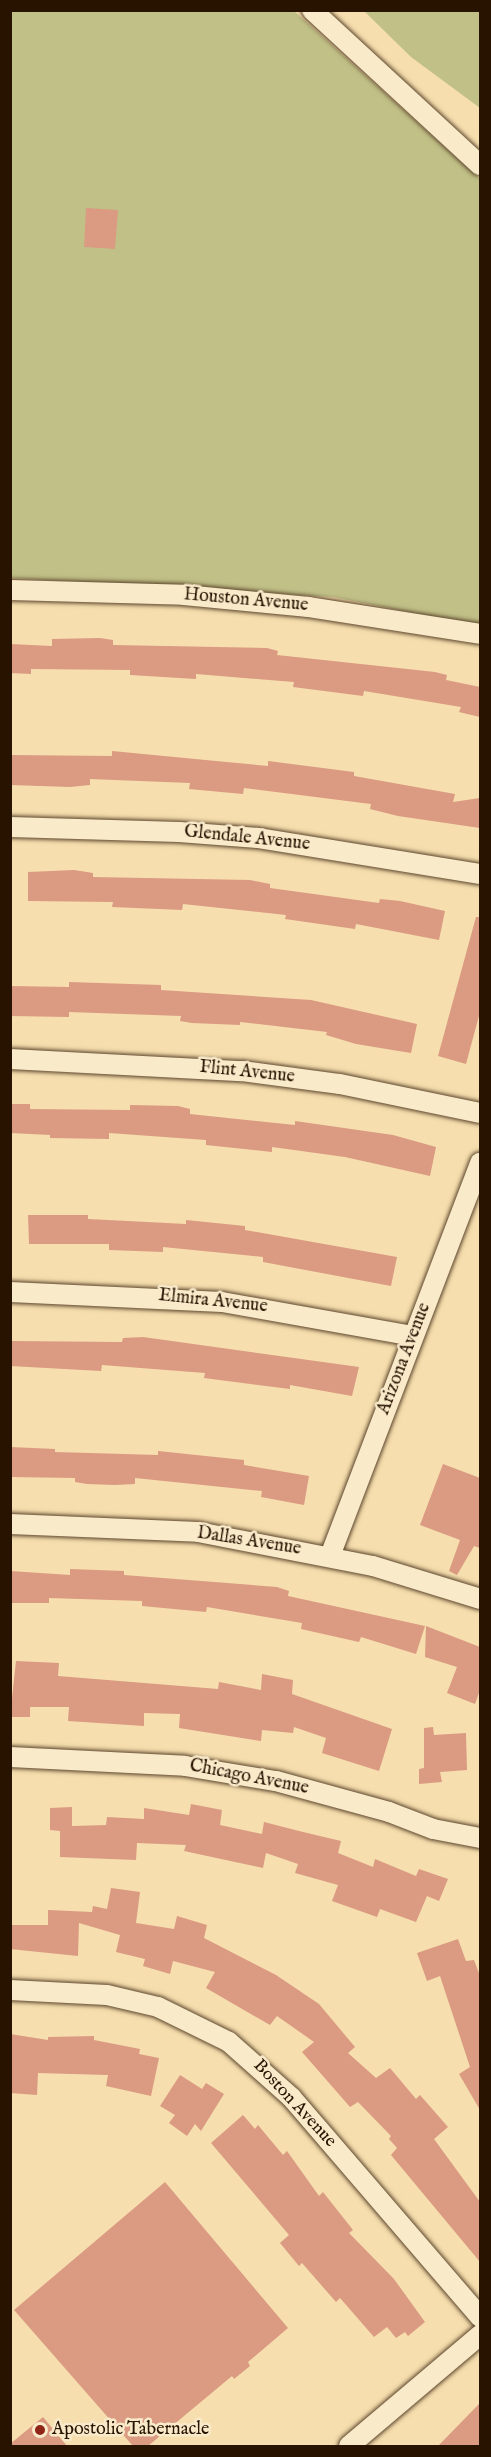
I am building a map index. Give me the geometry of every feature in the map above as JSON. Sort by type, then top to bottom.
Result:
[{"type":"street","points":[[312,10],[480,165]]},
{"type":"street","name":"Houston Avenue","points":[[10,590],[184,595],[308,606],[480,634]]},
{"type":"street","name":"Glendale Avenue","points":[[10,827],[258,838],[480,874]]},
{"type":"street","name":"Flint Avenue","points":[[10,1059],[242,1071],[340,1084],[480,1113]]},
{"type":"street","name":"Arizona Avenue","points":[[330,1556],[480,1162]]},
{"type":"street","name":"Elmira Avenue","points":[[10,1292],[222,1302],[413,1336]]},
{"type":"street","name":"Dallas Avenue","points":[[10,1524],[198,1532],[330,1556],[480,1599]]},
{"type":"street","name":"Chicago Avenue","points":[[10,1757],[173,1765],[276,1781],[378,1809],[433,1828],[480,1838]]},
{"type":"street","name":"Boston Avenue","points":[[10,1990],[107,1995],[158,2007],[229,2042],[291,2097],[480,2317]]},
{"type":"street","points":[[349,2446],[480,2335]]},
{"type":"shaded area","points":[[10,11],[294,11],[480,179],[480,626],[333,597],[11,578]]},
{"type":"shaded area","points":[[364,11],[480,11],[480,108],[411,57]]},
{"type":"building","points":[[86,208],[118,210],[115,249],[84,247]]},
{"type":"building","points":[[52,639],[113,640],[113,645],[267,648],[278,651],[277,655],[435,672],[447,675],[446,680],[480,687],[480,717],[459,712],[461,707],[364,691],[363,696],[293,687],[294,682],[196,674],[196,679],[130,675],[130,670],[31,669],[31,674],[10,673],[10,644],[52,646]]},
{"type":"building","points":[[112,751],[268,766],[268,761],[354,772],[354,776],[455,794],[453,802],[480,798],[480,828],[398,816],[370,809],[371,804],[244,788],[243,794],[189,789],[190,783],[90,779],[90,785],[70,787],[10,785],[10,755],[112,756]]},
{"type":"building","points":[[74,870],[93,873],[93,877],[250,880],[270,884],[270,888],[379,903],[380,899],[400,901],[445,911],[439,940],[356,924],[355,929],[285,919],[286,915],[183,904],[182,910],[112,907],[113,902],[28,901],[28,872]]},
{"type":"building","points":[[476,917],[480,917],[480,1012],[466,1064],[438,1056]]},
{"type":"building","points":[[69,982],[161,985],[161,990],[311,1000],[417,1024],[411,1053],[356,1044],[326,1035],[327,1032],[240,1022],[240,1025],[192,1023],[180,1021],[181,1016],[69,1012],[69,1017],[10,1016],[10,986],[69,987]]},
{"type":"building","points":[[10,1104],[30,1104],[30,1109],[130,1110],[130,1105],[178,1106],[190,1109],[190,1114],[295,1125],[295,1121],[393,1135],[436,1147],[430,1176],[345,1157],[272,1147],[272,1152],[206,1145],[206,1140],[109,1133],[109,1139],[50,1138],[50,1135],[10,1133]]},
{"type":"building","points":[[28,1215],[88,1215],[88,1219],[186,1224],[186,1220],[245,1226],[245,1230],[397,1257],[391,1286],[263,1262],[263,1257],[163,1247],[163,1252],[109,1250],[109,1244],[29,1244]]},
{"type":"building","points":[[143,1337],[359,1367],[352,1396],[290,1385],[290,1389],[204,1378],[205,1373],[102,1365],[101,1371],[10,1366],[10,1341],[122,1342],[123,1338]]},
{"type":"building","points":[[10,1447],[55,1449],[55,1452],[158,1455],[158,1451],[244,1460],[244,1465],[309,1476],[304,1505],[261,1497],[262,1491],[135,1478],[135,1484],[115,1485],[75,1482],[75,1478],[10,1477]]},
{"type":"building","points":[[443,1464],[480,1478],[480,1548],[474,1546],[457,1575],[449,1571],[460,1540],[420,1525]]},
{"type":"building","points":[[70,1569],[124,1571],[124,1575],[277,1587],[289,1591],[288,1596],[425,1626],[416,1654],[361,1637],[359,1642],[301,1629],[302,1623],[207,1607],[206,1612],[142,1606],[142,1601],[49,1598],[49,1603],[10,1603],[10,1571],[70,1575]]},
{"type":"building","points":[[426,1626],[480,1647],[480,1690],[475,1704],[447,1693],[457,1667],[425,1657]]},
{"type":"building","points":[[16,1661],[59,1663],[58,1676],[218,1689],[219,1682],[261,1690],[262,1674],[293,1680],[292,1694],[392,1729],[379,1771],[322,1753],[326,1738],[294,1727],[293,1733],[262,1730],[261,1741],[179,1728],[180,1714],[144,1713],[144,1726],[68,1721],[69,1707],[30,1707],[30,1717],[10,1717]]},
{"type":"building","points":[[433,1727],[434,1735],[466,1733],[467,1770],[440,1772],[442,1782],[419,1784],[419,1769],[424,1768],[424,1728]]},
{"type":"building","points":[[191,1804],[222,1810],[220,1825],[262,1834],[264,1822],[341,1841],[338,1853],[373,1867],[375,1859],[416,1876],[419,1869],[448,1879],[439,1901],[427,1896],[416,1922],[380,1909],[377,1917],[332,1901],[338,1885],[295,1873],[298,1864],[266,1853],[263,1868],[184,1851],[186,1845],[137,1843],[136,1860],[60,1857],[60,1831],[50,1830],[50,1808],[72,1807],[72,1826],[106,1825],[107,1817],[144,1819],[144,1808],[189,1815]]},
{"type":"building","points":[[111,1888],[140,1892],[136,1923],[174,1929],[177,1916],[207,1925],[204,1938],[276,1975],[319,2004],[355,2047],[348,2053],[376,2078],[390,2068],[416,2099],[420,2095],[448,2127],[434,2139],[480,2202],[480,2262],[391,2155],[397,2148],[389,2139],[391,2136],[358,2102],[350,2107],[302,2052],[314,2042],[277,2016],[270,2025],[206,1988],[215,1972],[173,1961],[170,1974],[143,1966],[145,1959],[116,1952],[120,1935],[79,1923],[78,1956],[10,1949],[10,1925],[48,1925],[48,1910],[92,1912],[93,1906],[107,1909]]},
{"type":"building","points":[[458,1939],[466,1961],[474,1960],[480,1976],[480,2110],[459,2074],[470,2067],[440,1976],[427,1981],[417,1953]]},
{"type":"building","points":[[10,2034],[48,2040],[48,2037],[94,2036],[94,2040],[140,2049],[139,2054],[159,2058],[151,2096],[106,2086],[108,2075],[38,2073],[37,2095],[10,2093]]},
{"type":"building","points":[[180,2075],[202,2089],[206,2083],[224,2094],[201,2131],[195,2124],[187,2136],[169,2123],[175,2115],[160,2106]]},
{"type":"building","points":[[243,2115],[255,2129],[258,2125],[283,2155],[287,2151],[319,2196],[323,2192],[353,2230],[349,2233],[394,2279],[425,2322],[408,2336],[405,2332],[396,2338],[387,2327],[374,2337],[340,2298],[336,2302],[302,2263],[299,2266],[280,2243],[289,2235],[211,2143]]},
{"type":"building","points":[[165,2182],[288,2328],[248,2362],[250,2366],[234,2379],[232,2376],[148,2446],[133,2446],[14,2310]]},
{"type":"building","points":[[480,2403],[480,2446],[438,2446]]},
{"type":"building","name":"Apostolic Tabernacle","points":[[43,2417],[67,2446],[10,2446],[10,2444]]},
{"type":"place","name":"Apostolic Tabernacle","points":[[40,2430]]}]
